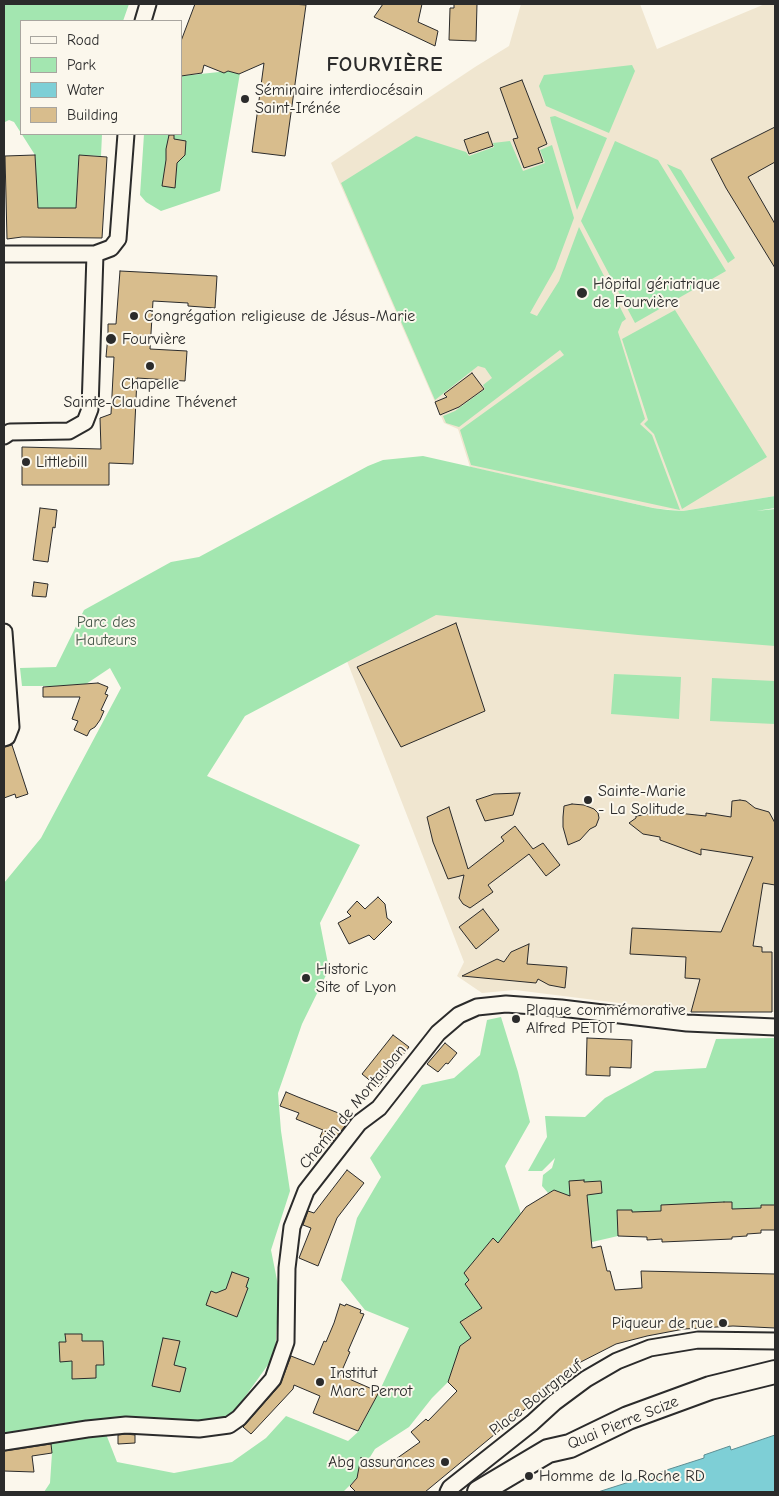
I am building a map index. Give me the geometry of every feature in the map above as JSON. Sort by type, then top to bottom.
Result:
[{"type":"main road","name":"Quai Pierre Scize","points":[[479,1492],[548,1451],[570,1446],[628,1418],[710,1388],[775,1372]]},
{"type":"street","points":[[143,20],[148,4]]},
{"type":"street","points":[[4,254],[95,254],[111,248],[118,239],[126,135]]},
{"type":"street","points":[[7,434],[69,431],[84,422],[90,409],[95,254]]},
{"type":"street","points":[[4,632],[11,727],[7,737],[4,738]]},
{"type":"street","name":"Chemin de Montauban","points":[[4,1442],[126,1425],[200,1429],[229,1425],[239,1418],[273,1379],[286,1342],[286,1268],[292,1227],[306,1191],[360,1123],[379,1108],[438,1033],[459,1014],[477,1007],[506,1004],[561,1008],[687,1023],[775,1026]]},
{"type":"street","name":"Place Bourgneuf","points":[[448,1492],[450,1488],[532,1423],[555,1402],[586,1379],[617,1361],[650,1348],[698,1340],[775,1341]]},
{"type":"shaded area","name":"Hôpital gériatrique de Fourvière","points":[[521,4],[640,4],[657,49],[765,4],[775,4],[775,496],[683,511],[653,508],[470,467],[458,429],[444,423],[331,163],[509,46]]},
{"type":"shaded area","name":"Sainte-Marie - La Solitude","points":[[775,545],[775,1012],[691,1012],[515,990],[482,993],[457,976],[464,962],[338,638],[420,566]]},
{"type":"green space","points":[[4,4],[129,4],[123,20],[20,20],[20,131],[14,122],[9,120],[4,125]]},
{"type":"green space","points":[[632,65],[635,71],[609,133],[546,106],[539,86],[544,75]]},
{"type":"green space","points":[[229,71],[240,73],[220,191],[161,211],[146,202],[140,195],[144,135],[182,135],[182,76]]},
{"type":"green space","points":[[555,116],[607,138],[577,210],[551,122],[550,117]]},
{"type":"green space","points":[[23,135],[102,135],[101,156],[79,155],[76,208],[36,208],[35,155]]},
{"type":"green space","points":[[416,136],[466,152],[469,156],[494,147],[493,143],[510,141],[523,171],[545,163],[540,150],[552,145],[574,218],[555,269],[530,313],[537,316],[559,281],[579,227],[626,319],[622,322],[618,332],[645,419],[640,424],[652,435],[680,510],[471,465],[460,430],[564,355],[560,350],[459,427],[446,423],[443,416],[455,411],[485,389],[483,385],[492,378],[485,368],[478,366],[435,400],[341,183]]},
{"type":"green space","points":[[615,141],[658,160],[726,271],[635,323],[581,221]]},
{"type":"green space","points":[[667,164],[681,170],[735,258],[728,263]]},
{"type":"green space","points":[[675,310],[767,457],[682,509],[654,434],[644,424],[648,420],[622,339]]},
{"type":"green space","name":"Parc des Hauteurs","points":[[423,456],[668,510],[683,511],[775,496],[775,508],[756,511],[775,509],[775,646],[638,635],[436,615],[245,716],[207,776],[360,845],[320,923],[329,969],[302,1024],[278,1093],[281,1131],[290,1191],[271,1250],[279,1290],[275,1355],[228,1417],[205,1424],[4,1437],[4,883],[41,838],[121,688],[110,668],[86,684],[22,686],[20,668],[56,667],[84,610],[171,562],[199,557],[368,466],[383,460]]},
{"type":"green space","points":[[614,674],[681,677],[679,719],[611,714]]},
{"type":"green space","points":[[712,678],[775,681],[775,724],[710,721]]},
{"type":"green space","points":[[501,1017],[518,1072],[530,1122],[505,1166],[521,1214],[471,1338],[449,1381],[432,1398],[409,1427],[375,1449],[357,1478],[343,1492],[44,1492],[50,1483],[52,1453],[50,1439],[106,1434],[117,1462],[174,1473],[232,1462],[266,1438],[286,1416],[348,1441],[358,1432],[409,1328],[365,1310],[341,1280],[357,1218],[381,1177],[370,1158],[422,1085],[454,1078],[480,1055],[487,1020]]},
{"type":"green space","points":[[775,1038],[775,1205],[592,1242],[573,1206],[562,1207],[559,1192],[554,1190],[548,1193],[542,1186],[543,1175],[552,1168],[555,1158],[542,1171],[528,1171],[547,1137],[545,1116],[585,1117],[605,1098],[655,1071],[706,1068],[716,1039]]},
{"type":"water","points":[[775,1435],[775,1492],[598,1492],[704,1458],[704,1455],[730,1446],[731,1450]]},
{"type":"building","points":[[195,4],[306,5],[285,156],[252,152],[264,63],[239,74],[228,71],[224,73],[204,65],[202,73],[182,76],[182,38]]},
{"type":"building","points":[[383,4],[422,4],[418,22],[438,31],[435,46],[374,17]]},
{"type":"building","points":[[454,4],[477,4],[476,41],[449,40],[450,8],[454,8]]},
{"type":"building","points":[[522,80],[547,144],[538,148],[543,162],[524,168],[513,139],[518,138],[500,88]]},
{"type":"building","points":[[775,127],[775,162],[748,177],[775,224],[775,268],[726,188],[711,159]]},
{"type":"building","points":[[488,132],[493,146],[469,154],[464,140]]},
{"type":"building","points":[[169,135],[174,135],[174,139],[186,141],[185,155],[177,163],[175,188],[162,186]]},
{"type":"building","points":[[35,155],[38,208],[76,208],[79,155],[107,157],[102,238],[22,237],[7,239],[5,156]]},
{"type":"building","points":[[120,271],[217,276],[215,308],[188,306],[188,303],[153,301],[150,349],[187,351],[185,381],[137,378],[133,464],[109,463],[109,485],[22,485],[22,447],[101,449],[100,418],[111,414],[114,357],[106,357],[108,324],[116,324]]},
{"type":"building","points":[[472,373],[484,389],[459,407],[440,415],[435,402],[447,397],[444,394]]},
{"type":"building","points":[[40,508],[57,510],[48,562],[33,560]]},
{"type":"building","points":[[34,582],[48,584],[46,597],[32,596]]},
{"type":"building","points":[[456,623],[485,711],[401,747],[357,667]]},
{"type":"building","points":[[98,683],[108,687],[105,694],[108,695],[101,710],[104,711],[100,720],[87,736],[74,730],[78,721],[72,719],[80,697],[43,697],[43,687]]},
{"type":"building","points":[[12,745],[28,794],[16,798],[15,794],[4,798],[4,747]]},
{"type":"building","points":[[520,793],[513,815],[485,821],[476,800],[494,794]]},
{"type":"building","points":[[732,801],[746,801],[755,808],[769,812],[775,823],[775,885],[763,883],[753,946],[762,947],[762,952],[772,952],[772,1012],[691,1012],[700,979],[685,978],[686,957],[630,954],[632,928],[721,932],[753,857],[701,849],[701,855],[660,840],[660,837],[643,834],[629,823],[636,816],[657,813],[706,816],[706,813],[731,817]]},
{"type":"building","points":[[572,804],[584,805],[594,809],[598,813],[599,818],[596,826],[590,829],[580,840],[568,845],[563,827],[564,806]]},
{"type":"building","points":[[449,807],[468,869],[504,841],[501,837],[515,826],[533,849],[543,843],[560,865],[546,876],[529,854],[488,885],[493,892],[470,908],[463,904],[459,898],[464,875],[448,879],[433,842],[427,817]]},
{"type":"building","points":[[378,897],[385,904],[387,918],[392,922],[374,940],[369,935],[349,944],[338,923],[351,916],[347,912],[357,901],[365,909]]},
{"type":"building","points":[[483,909],[499,930],[476,949],[459,927]]},
{"type":"building","points":[[529,944],[527,964],[567,967],[565,988],[549,985],[538,979],[536,983],[462,976],[497,959],[504,962],[511,952]]},
{"type":"building","points":[[393,1035],[409,1047],[378,1087],[362,1074]]},
{"type":"building","points":[[587,1038],[632,1040],[631,1068],[610,1067],[610,1076],[586,1075]]},
{"type":"building","points":[[445,1043],[457,1053],[438,1072],[427,1064]]},
{"type":"building","points":[[286,1092],[351,1118],[332,1143],[320,1137],[323,1130],[296,1119],[299,1113],[280,1106]]},
{"type":"building","points":[[347,1170],[364,1183],[337,1218],[318,1266],[299,1258],[311,1228],[303,1225],[308,1211],[314,1213]]},
{"type":"building","points":[[584,1180],[584,1182],[601,1181],[602,1193],[587,1195],[592,1248],[601,1246],[607,1271],[610,1271],[615,1290],[642,1288],[641,1271],[775,1274],[775,1328],[733,1326],[684,1329],[616,1344],[569,1368],[570,1372],[425,1492],[356,1492],[350,1486],[357,1478],[361,1457],[372,1469],[382,1462],[386,1466],[420,1442],[411,1432],[426,1419],[428,1421],[457,1391],[448,1382],[460,1346],[471,1338],[460,1322],[482,1308],[465,1284],[469,1280],[464,1273],[493,1238],[498,1243],[526,1207],[554,1190],[570,1196],[569,1181]]},
{"type":"building","points":[[732,1202],[732,1209],[761,1208],[761,1205],[775,1205],[775,1230],[761,1230],[761,1233],[732,1237],[732,1239],[662,1242],[662,1239],[647,1240],[647,1237],[618,1236],[617,1210],[632,1210],[632,1212],[661,1211],[661,1205]]},
{"type":"building","points":[[232,1272],[249,1278],[246,1287],[248,1288],[237,1317],[206,1305],[211,1291],[216,1293],[226,1289]]},
{"type":"building","points":[[340,1304],[345,1306],[346,1304],[361,1310],[360,1313],[364,1314],[340,1375],[379,1392],[358,1431],[313,1413],[320,1396],[294,1385],[293,1389],[251,1434],[243,1427],[280,1385],[291,1356],[314,1365],[324,1341],[326,1342]]},
{"type":"building","points":[[65,1334],[82,1334],[82,1341],[103,1341],[104,1365],[96,1365],[96,1378],[72,1379],[72,1361],[60,1362],[59,1342],[66,1342]]},
{"type":"building","points":[[163,1338],[180,1341],[174,1365],[186,1368],[180,1392],[152,1386]]},
{"type":"building","points":[[118,1435],[135,1435],[135,1443],[118,1444]]},
{"type":"building","points":[[51,1444],[52,1453],[32,1456],[34,1472],[4,1471],[4,1451]]},
{"type":"place","name":"Séminaire interdiocésain Saint-Irénée","points":[[245,99]]},
{"type":"place","name":"Hôpital gériatrique de Fourvière","points":[[582,293]]},
{"type":"place","name":"Congrégation religieuse de Jésus-Marie","points":[[134,316]]},
{"type":"place","name":"Fourvière","points":[[111,339]]},
{"type":"place","name":"Chapelle Sainte-Claudine Thévenet","points":[[150,366]]},
{"type":"place","name":"Littlebill","points":[[26,462]]},
{"type":"place","name":"Sainte-Marie - La Solitude","points":[[588,800]]},
{"type":"place","name":"Historic Site of Lyon","points":[[306,978]]},
{"type":"place","name":"Plaque commémorative Alfred PETOT","points":[[516,1019]]},
{"type":"place","name":"Piqueur de rue","points":[[723,1323]]},
{"type":"place","name":"Institut Marc Perrot","points":[[320,1382]]},
{"type":"place","name":"Abg assurances","points":[[445,1462]]},
{"type":"place","name":"Homme de la Roche RD","points":[[529,1476]]},
{"type":"district","name":"FOURVIÈRE","points":[[385,65]]}]
